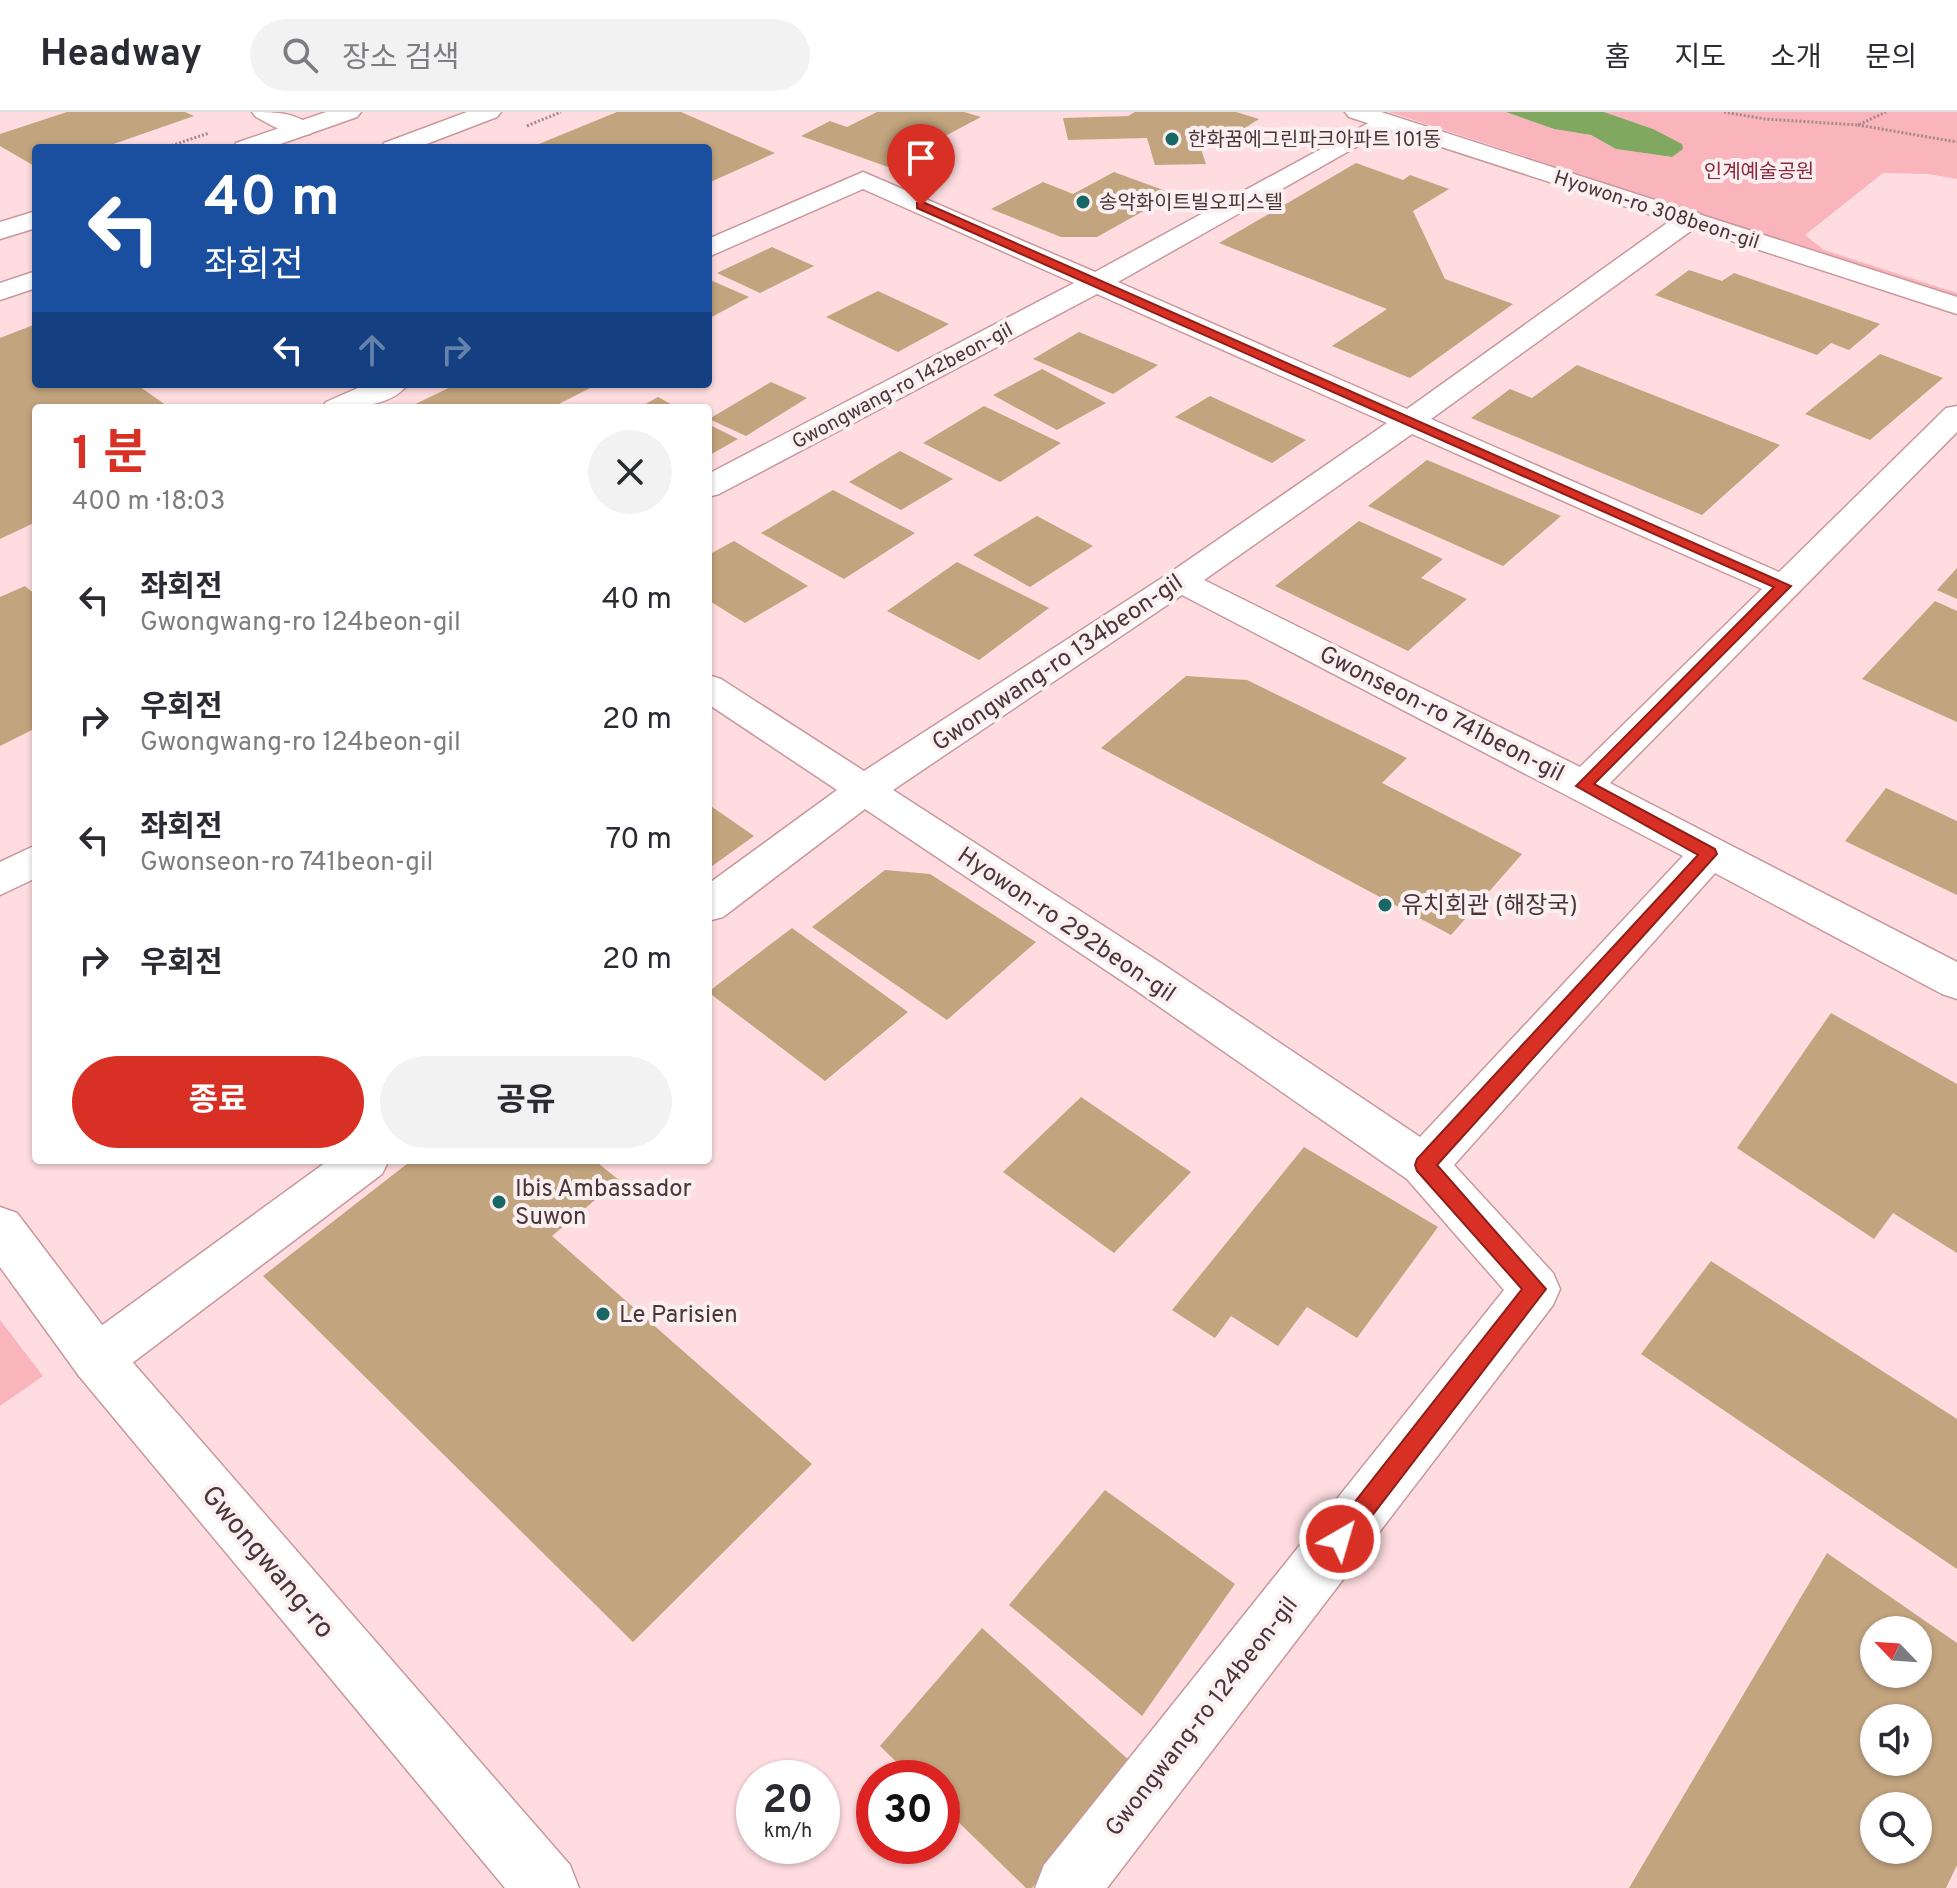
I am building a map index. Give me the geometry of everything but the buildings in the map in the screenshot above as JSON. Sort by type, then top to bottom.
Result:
[{"type":"street","points":[[264,112],[301,129]]},
{"type":"street","points":[[257,144],[349,112]]},
{"type":"street","points":[[404,144],[489,112]]},
{"type":"street","name":"Hyowon-ro 308beon-gil","points":[[1357,112],[1957,306]]},
{"type":"street","name":"Gwongwang-ro 142beon-gil","points":[[712,485],[1096,283],[1385,121]]},
{"type":"street","points":[[712,247],[863,180],[1783,586]]},
{"type":"street","name":"Gwongwang-ro 134beon-gil","points":[[712,903],[864,790],[1180,581],[1690,219]]},
{"type":"street","points":[[0,231],[32,220]]},
{"type":"street","points":[[0,292],[32,280]]},
{"type":"street","points":[[346,404],[384,388]]},
{"type":"street","points":[[1584,786],[1957,415]]},
{"type":"street","name":"Gwonseon-ro 741beon-gil","points":[[1180,581],[1584,786],[1957,982]]},
{"type":"street","name":"Hyowon-ro 292beon-gil","points":[[712,690],[1149,977],[1424,1165]]},
{"type":"street","points":[[1424,1165],[1709,854]]},
{"type":"street","points":[[0,880],[32,862]]},
{"type":"street","points":[[97,1359],[360,1164]]},
{"type":"street","name":"Gwongwang-ro 124beon-gil","points":[[1067,1888],[1535,1289],[1424,1165]]},
{"type":"street","name":"Gwongwang-ro","points":[[0,1228],[97,1359],[547,1888]]},
{"type":"path","points":[[1724,112],[1765,119],[1858,125],[1957,142]]},
{"type":"path","points":[[1858,125],[1886,112]]},
{"type":"green space","name":"인계예술공원","points":[[1389,112],[1506,112],[1554,129],[1591,135],[1616,149],[1671,157],[1653,129],[1604,112],[1957,112],[1957,179],[1928,174],[1883,173],[1805,235],[1824,250],[1957,293],[1957,297]]},
{"type":"green space","points":[[0,1320],[43,1376],[0,1406]]},
{"type":"shaded area","points":[[1506,112],[1604,112],[1653,129],[1682,144],[1683,149],[1672,157],[1616,149],[1591,135],[1554,129]]},
{"type":"place","name":"한화꿈에그린파크아파트 101동","points":[[1172,139]]},
{"type":"place","name":"송악화이트빌오피스텔","points":[[1083,202]]},
{"type":"place","name":"유치회관 (해장국)","points":[[1385,905]]},
{"type":"place","name":"Ibis Ambassador Suwon","points":[[499,1202]]},
{"type":"place","name":"Le Parisien","points":[[603,1314]]},
{"type":"route","points":[[921,206],[1783,586],[1584,786],[1709,854],[1424,1165],[1535,1289],[1340,1539]]}]
